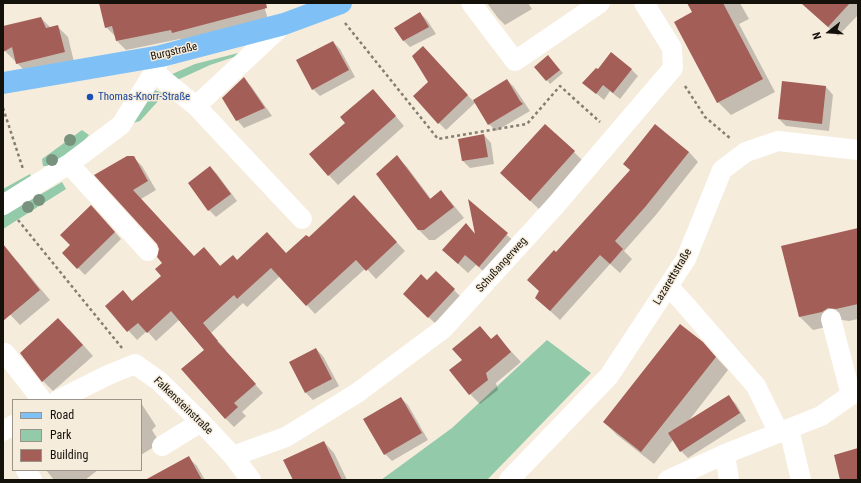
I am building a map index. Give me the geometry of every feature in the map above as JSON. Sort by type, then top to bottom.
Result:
[{"type":"main road","name":"Burgstraße","points":[[3,83],[158,64],[284,24],[336,5]]},
{"type":"street","points":[[471,3],[514,61],[600,3]]},
{"type":"street","points":[[644,3],[672,48],[673,68]]},
{"type":"street","points":[[196,106],[284,24]]},
{"type":"street","points":[[4,204],[29,181],[69,164],[121,125],[158,64],[302,219]]},
{"type":"street","name":"Schußangerweg","points":[[233,456],[286,437],[357,393],[443,329],[555,206],[673,68]]},
{"type":"street","name":"Lazarettstraße","points":[[509,480],[609,376],[686,259],[722,170],[746,152],[778,141],[858,150]]},
{"type":"street","points":[[69,164],[148,251]]},
{"type":"street","points":[[668,286],[756,386],[784,431],[801,480]]},
{"type":"street","points":[[668,480],[725,454],[820,416],[851,395],[831,320]]},
{"type":"street","points":[[5,353],[41,399]]},
{"type":"street","points":[[60,399],[108,375],[135,364]]},
{"type":"street","name":"Falkensteinstraße","points":[[135,364],[159,381],[201,422],[233,456],[243,478]]},
{"type":"street","points":[[162,446],[201,422]]},
{"type":"street","points":[[3,431],[12,426]]},
{"type":"street","points":[[725,454],[730,480]]},
{"type":"street","points":[[27,471],[32,480]]},
{"type":"path","points":[[336,5],[438,139],[527,124],[560,86],[616,135]]},
{"type":"path","points":[[673,68],[705,117],[746,152]]},
{"type":"path","points":[[3,108],[29,181]]},
{"type":"path","points":[[4,204],[135,364]]},
{"type":"green space","points":[[250,50],[246,53],[210,65],[173,82],[170,75],[195,64]]},
{"type":"green space","points":[[155,90],[162,93],[160,99],[140,121],[133,123]]},
{"type":"green space","points":[[82,130],[89,135],[83,142],[52,166],[43,166],[42,159]]},
{"type":"green space","points":[[30,174],[32,179],[3,199],[3,189]]},
{"type":"green space","points":[[62,182],[66,189],[3,229],[3,216]]},
{"type":"green space","points":[[547,340],[591,373],[487,480],[381,480],[452,428]]},
{"type":"building","points":[[99,3],[266,3],[267,8],[172,33],[171,30],[116,41],[112,26],[105,28]]},
{"type":"building","points":[[687,3],[723,3],[763,79],[717,103],[674,22],[692,12]]},
{"type":"building","points":[[801,3],[850,3],[828,27]]},
{"type":"building","points":[[420,12],[429,27],[403,41],[394,28]]},
{"type":"building","points":[[41,17],[46,28],[58,25],[65,52],[16,64],[12,47],[3,52],[3,26]]},
{"type":"building","points":[[333,41],[349,70],[312,90],[296,60]]},
{"type":"building","points":[[423,46],[468,95],[438,124],[413,96],[428,82],[412,56]]},
{"type":"building","points":[[611,52],[632,69],[613,93],[603,85],[596,94],[582,83],[596,68],[598,69]]},
{"type":"building","points":[[548,55],[560,70],[546,81],[534,67]]},
{"type":"building","points":[[244,77],[265,108],[236,121],[222,98]]},
{"type":"building","points":[[507,79],[523,104],[488,125],[473,100]]},
{"type":"building","points":[[782,81],[826,86],[822,124],[778,119]]},
{"type":"building","points":[[373,89],[396,116],[328,176],[309,154],[345,123],[340,117]]},
{"type":"building","points":[[545,124],[575,151],[530,201],[500,173]]},
{"type":"building","points":[[655,124],[689,152],[646,206],[615,241],[623,249],[610,264],[600,255],[550,311],[535,298],[539,291],[527,280],[554,250],[556,252],[630,170],[623,164]]},
{"type":"building","points":[[484,134],[488,157],[462,161],[458,139]]},
{"type":"building","points":[[397,155],[430,199],[441,190],[454,207],[424,230],[418,230],[376,174]]},
{"type":"building","points":[[127,156],[134,156],[148,181],[133,190],[194,256],[204,247],[220,266],[233,255],[237,260],[267,232],[286,253],[306,235],[309,237],[354,195],[397,242],[366,271],[356,260],[306,306],[271,268],[237,299],[234,295],[203,323],[217,341],[256,384],[234,403],[238,407],[225,419],[181,369],[204,350],[171,311],[147,333],[138,323],[127,332],[105,306],[123,290],[132,301],[161,276],[155,269],[162,263],[157,257],[159,249],[157,244],[94,175]]},
{"type":"building","points":[[210,166],[231,194],[208,211],[188,183]]},
{"type":"building","points":[[468,199],[508,233],[479,267],[465,255],[458,264],[442,250],[466,223],[475,234]]},
{"type":"building","points":[[91,205],[115,232],[77,269],[62,253],[70,245],[60,235]]},
{"type":"building","points":[[858,228],[858,304],[836,309],[828,308],[822,312],[799,317],[781,246]]},
{"type":"building","points":[[3,244],[40,290],[3,321]]},
{"type":"building","points":[[436,271],[455,289],[428,318],[403,294],[421,274],[427,280]]},
{"type":"building","points":[[58,318],[83,345],[42,382],[20,353]]},
{"type":"building","points":[[680,324],[703,342],[716,357],[641,452],[603,422]]},
{"type":"building","points":[[480,326],[491,339],[497,334],[511,352],[486,373],[488,380],[469,395],[449,370],[462,360],[452,349]]},
{"type":"building","points":[[316,348],[332,379],[305,393],[289,362]]},
{"type":"building","points":[[729,395],[740,413],[680,452],[668,433]]},
{"type":"building","points":[[401,397],[422,433],[384,455],[363,419]]},
{"type":"building","points":[[324,441],[342,480],[293,480],[283,460]]},
{"type":"building","points":[[858,448],[858,480],[840,480],[834,455]]},
{"type":"building","points":[[189,456],[202,480],[145,480]]},
{"type":"place","name":"Thomas-Knorr-Straße","points":[[90,97]]}]
